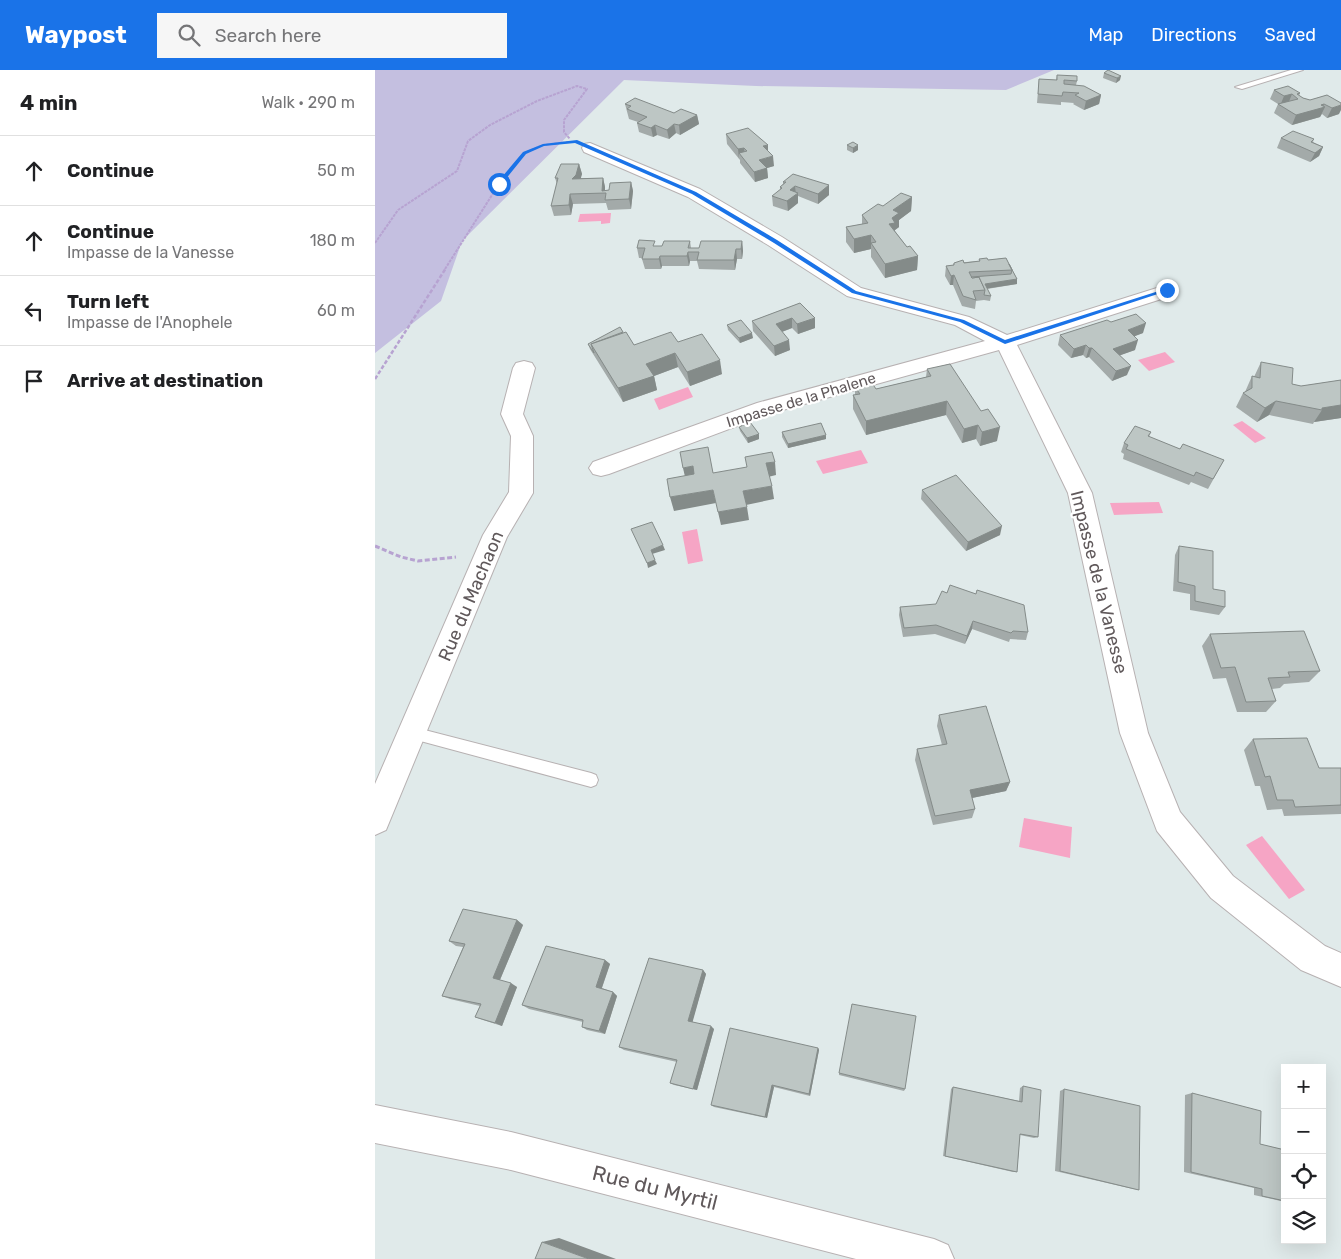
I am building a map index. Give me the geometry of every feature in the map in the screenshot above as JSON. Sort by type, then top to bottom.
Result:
[{"type":"street","points":[[582,144],[694,193],[854,292],[962,321],[1005,342]]},
{"type":"street","name":"Impasse de la Phalene","points":[[601,468],[765,408],[1005,342],[1167,290]]},
{"type":"street","name":"Impasse de la Vanesse","points":[[1005,342],[1080,493],[1134,733],[1168,821],[1222,887],[1313,958],[1341,970]]},
{"type":"street","name":"Rue du Machaon","points":[[375,820],[495,536],[521,492],[521,436],[511,414],[524,368]]},
{"type":"street","name":"Rue du Myrtil","points":[[375,1124],[511,1151],[934,1259]]},
{"type":"lane","points":[[1239,87],[1299,70]]},
{"type":"lane","points":[[413,733],[591,780]]},
{"type":"path","points":[[375,243],[398,210],[457,171],[469,141],[490,125],[537,101],[577,86],[587,88],[564,120],[564,132],[582,144]]},
{"type":"path","points":[[375,379],[499,184],[524,153],[543,145],[582,144]]},
{"type":"path","points":[[375,546],[401,557],[418,561],[465,556]]},
{"type":"shaded area","points":[[375,70],[1054,70],[1006,90],[756,86],[624,80],[462,241],[441,301],[375,353]]},
{"type":"shaded area","points":[[611,213],[610,223],[601,224],[601,221],[578,222],[580,214]]},
{"type":"shaded area","points":[[1165,352],[1175,362],[1149,371],[1138,360]]},
{"type":"shaded area","points":[[688,387],[693,397],[659,410],[654,399]]},
{"type":"shaded area","points":[[1242,421],[1266,438],[1255,443],[1233,425]]},
{"type":"shaded area","points":[[861,450],[868,463],[823,474],[816,461]]},
{"type":"shaded area","points":[[1159,502],[1163,513],[1114,515],[1110,503]]},
{"type":"shaded area","points":[[697,529],[703,561],[688,564],[682,532]]},
{"type":"shaded area","points":[[1024,818],[1072,827],[1070,858],[1019,847]]},
{"type":"shaded area","points":[[1262,836],[1305,890],[1289,899],[1246,845]]},
{"type":"building","points":[[1108,70],[1121,76],[1117,78],[1104,73]]},
{"type":"building","points":[[1057,75],[1077,76],[1077,81],[1064,80],[1064,84],[1084,86],[1101,95],[1086,101],[1075,95],[1079,93],[1063,92],[1062,96],[1038,94],[1039,79],[1057,80]]},
{"type":"building","points":[[1288,86],[1300,93],[1297,94],[1303,98],[1310,100],[1327,95],[1341,103],[1341,105],[1332,108],[1324,104],[1321,105],[1325,107],[1296,115],[1278,104],[1298,99],[1292,94],[1284,96],[1274,90]]},
{"type":"building","points":[[635,98],[674,113],[681,109],[697,115],[679,125],[674,124],[667,130],[655,125],[651,128],[637,123],[647,117],[627,109],[631,106],[625,104]]},
{"type":"building","points":[[748,128],[768,145],[763,146],[773,156],[759,160],[767,168],[754,172],[739,153],[747,151],[744,148],[738,149],[726,134]]},
{"type":"building","points":[[1293,131],[1314,139],[1311,142],[1323,147],[1315,153],[1281,138]]},
{"type":"building","points":[[853,142],[858,145],[853,148],[847,145]]},
{"type":"building","points":[[561,164],[579,164],[576,175],[572,179],[603,178],[602,191],[609,190],[610,183],[631,182],[629,199],[605,200],[606,193],[570,194],[569,205],[551,206],[558,178],[555,178]]},
{"type":"building","points":[[793,174],[829,185],[818,194],[795,186],[790,190],[798,193],[787,201],[772,196],[786,182],[783,182]]},
{"type":"building","points":[[901,193],[912,197],[893,210],[899,213],[892,218],[895,223],[889,224],[907,247],[910,246],[918,256],[885,264],[871,243],[876,242],[871,235],[854,239],[846,227],[868,223],[862,215],[878,204],[883,206]]},
{"type":"building","points":[[639,240],[655,241],[653,246],[662,246],[664,241],[690,241],[688,248],[699,248],[701,241],[742,241],[741,249],[736,249],[734,260],[697,260],[699,252],[688,252],[687,256],[660,256],[659,259],[642,259],[645,248],[637,248]]},
{"type":"building","points":[[987,258],[988,260],[1006,258],[1012,270],[969,272],[972,278],[979,277],[985,290],[973,291],[976,300],[963,296],[954,275],[951,276],[946,266],[954,265],[954,263],[963,260],[964,263]]},
{"type":"building","points":[[1009,264],[1017,279],[985,284],[991,296],[984,295],[985,290],[979,277],[971,277],[1011,274],[1012,270]]},
{"type":"building","points":[[800,303],[815,318],[797,324],[792,318],[776,324],[789,340],[774,346],[752,321]]},
{"type":"building","points":[[1136,314],[1146,323],[1128,330],[1138,340],[1113,349],[1131,366],[1116,371],[1092,348],[1086,345],[1074,349],[1060,335],[1107,320],[1111,322]]},
{"type":"building","points":[[741,320],[752,333],[739,338],[727,325]]},
{"type":"building","points":[[620,327],[623,332],[591,344],[594,353],[588,344]]},
{"type":"building","points":[[626,332],[634,345],[671,332],[678,342],[702,334],[720,360],[687,372],[675,353],[646,364],[654,376],[618,388],[591,344]]},
{"type":"building","points":[[1261,362],[1293,368],[1292,384],[1301,386],[1341,380],[1341,405],[1322,408],[1322,410],[1276,401],[1265,408],[1243,393],[1252,388],[1252,376],[1260,378]]},
{"type":"building","points":[[950,364],[981,411],[988,409],[1000,427],[982,432],[978,425],[964,429],[947,401],[866,421],[853,395],[860,394],[855,387],[872,383],[876,389],[931,376],[927,369]]},
{"type":"building","points":[[750,422],[759,434],[747,438],[739,427]]},
{"type":"building","points":[[821,423],[826,435],[788,444],[782,432]]},
{"type":"building","points":[[1135,426],[1151,432],[1148,436],[1180,449],[1183,444],[1224,460],[1213,479],[1196,472],[1194,476],[1126,449],[1128,445],[1124,443]]},
{"type":"building","points":[[708,447],[713,473],[747,467],[745,457],[772,452],[775,462],[766,463],[772,486],[743,491],[747,507],[718,512],[713,490],[670,497],[667,479],[694,474],[693,466],[683,468],[680,452]]},
{"type":"building","points":[[956,475],[1002,526],[968,542],[922,490]]},
{"type":"building","points":[[652,522],[663,545],[651,550],[655,560],[647,563],[631,529]]},
{"type":"building","points":[[1179,546],[1213,551],[1213,589],[1225,591],[1225,607],[1195,601],[1195,586],[1178,582]]},
{"type":"building","points":[[950,585],[976,594],[977,590],[1024,605],[1028,632],[1013,631],[1011,633],[973,621],[967,636],[936,625],[904,628],[900,607],[936,604],[942,591],[947,593]]},
{"type":"building","points":[[1304,631],[1320,671],[1288,672],[1290,677],[1268,678],[1276,701],[1246,702],[1235,667],[1221,668],[1210,634]]},
{"type":"building","points":[[986,706],[1010,782],[970,790],[975,809],[935,816],[917,749],[947,744],[939,715]]},
{"type":"building","points":[[1307,738],[1319,768],[1341,768],[1341,805],[1295,807],[1293,800],[1277,800],[1270,776],[1265,777],[1253,739]]},
{"type":"building","points":[[463,909],[517,920],[493,978],[511,983],[495,1023],[475,1017],[481,1004],[442,996],[465,944],[449,941]]},
{"type":"building","points":[[546,946],[605,960],[596,987],[613,992],[599,1031],[582,1027],[583,1020],[522,1005]]},
{"type":"building","points":[[649,958],[703,970],[688,1021],[711,1026],[693,1089],[670,1083],[677,1060],[619,1047]]},
{"type":"building","points":[[852,1004],[916,1016],[905,1089],[839,1073]]},
{"type":"building","points":[[730,1028],[818,1048],[809,1094],[772,1085],[765,1117],[711,1105]]},
{"type":"building","points":[[1023,1086],[1041,1090],[1038,1137],[1020,1134],[1017,1172],[945,1156],[953,1087],[1022,1102]]},
{"type":"building","points":[[1064,1089],[1140,1106],[1139,1190],[1060,1171]]},
{"type":"building","points":[[1192,1093],[1261,1111],[1260,1144],[1281,1149],[1281,1200],[1262,1196],[1262,1189],[1191,1172]]},
{"type":"building","points":[[542,1242],[589,1259],[535,1259]]},
{"type":"route","points":[[499,184],[524,153],[543,145],[575,141],[694,193],[854,292],[962,321],[1005,342],[1167,290]]}]
